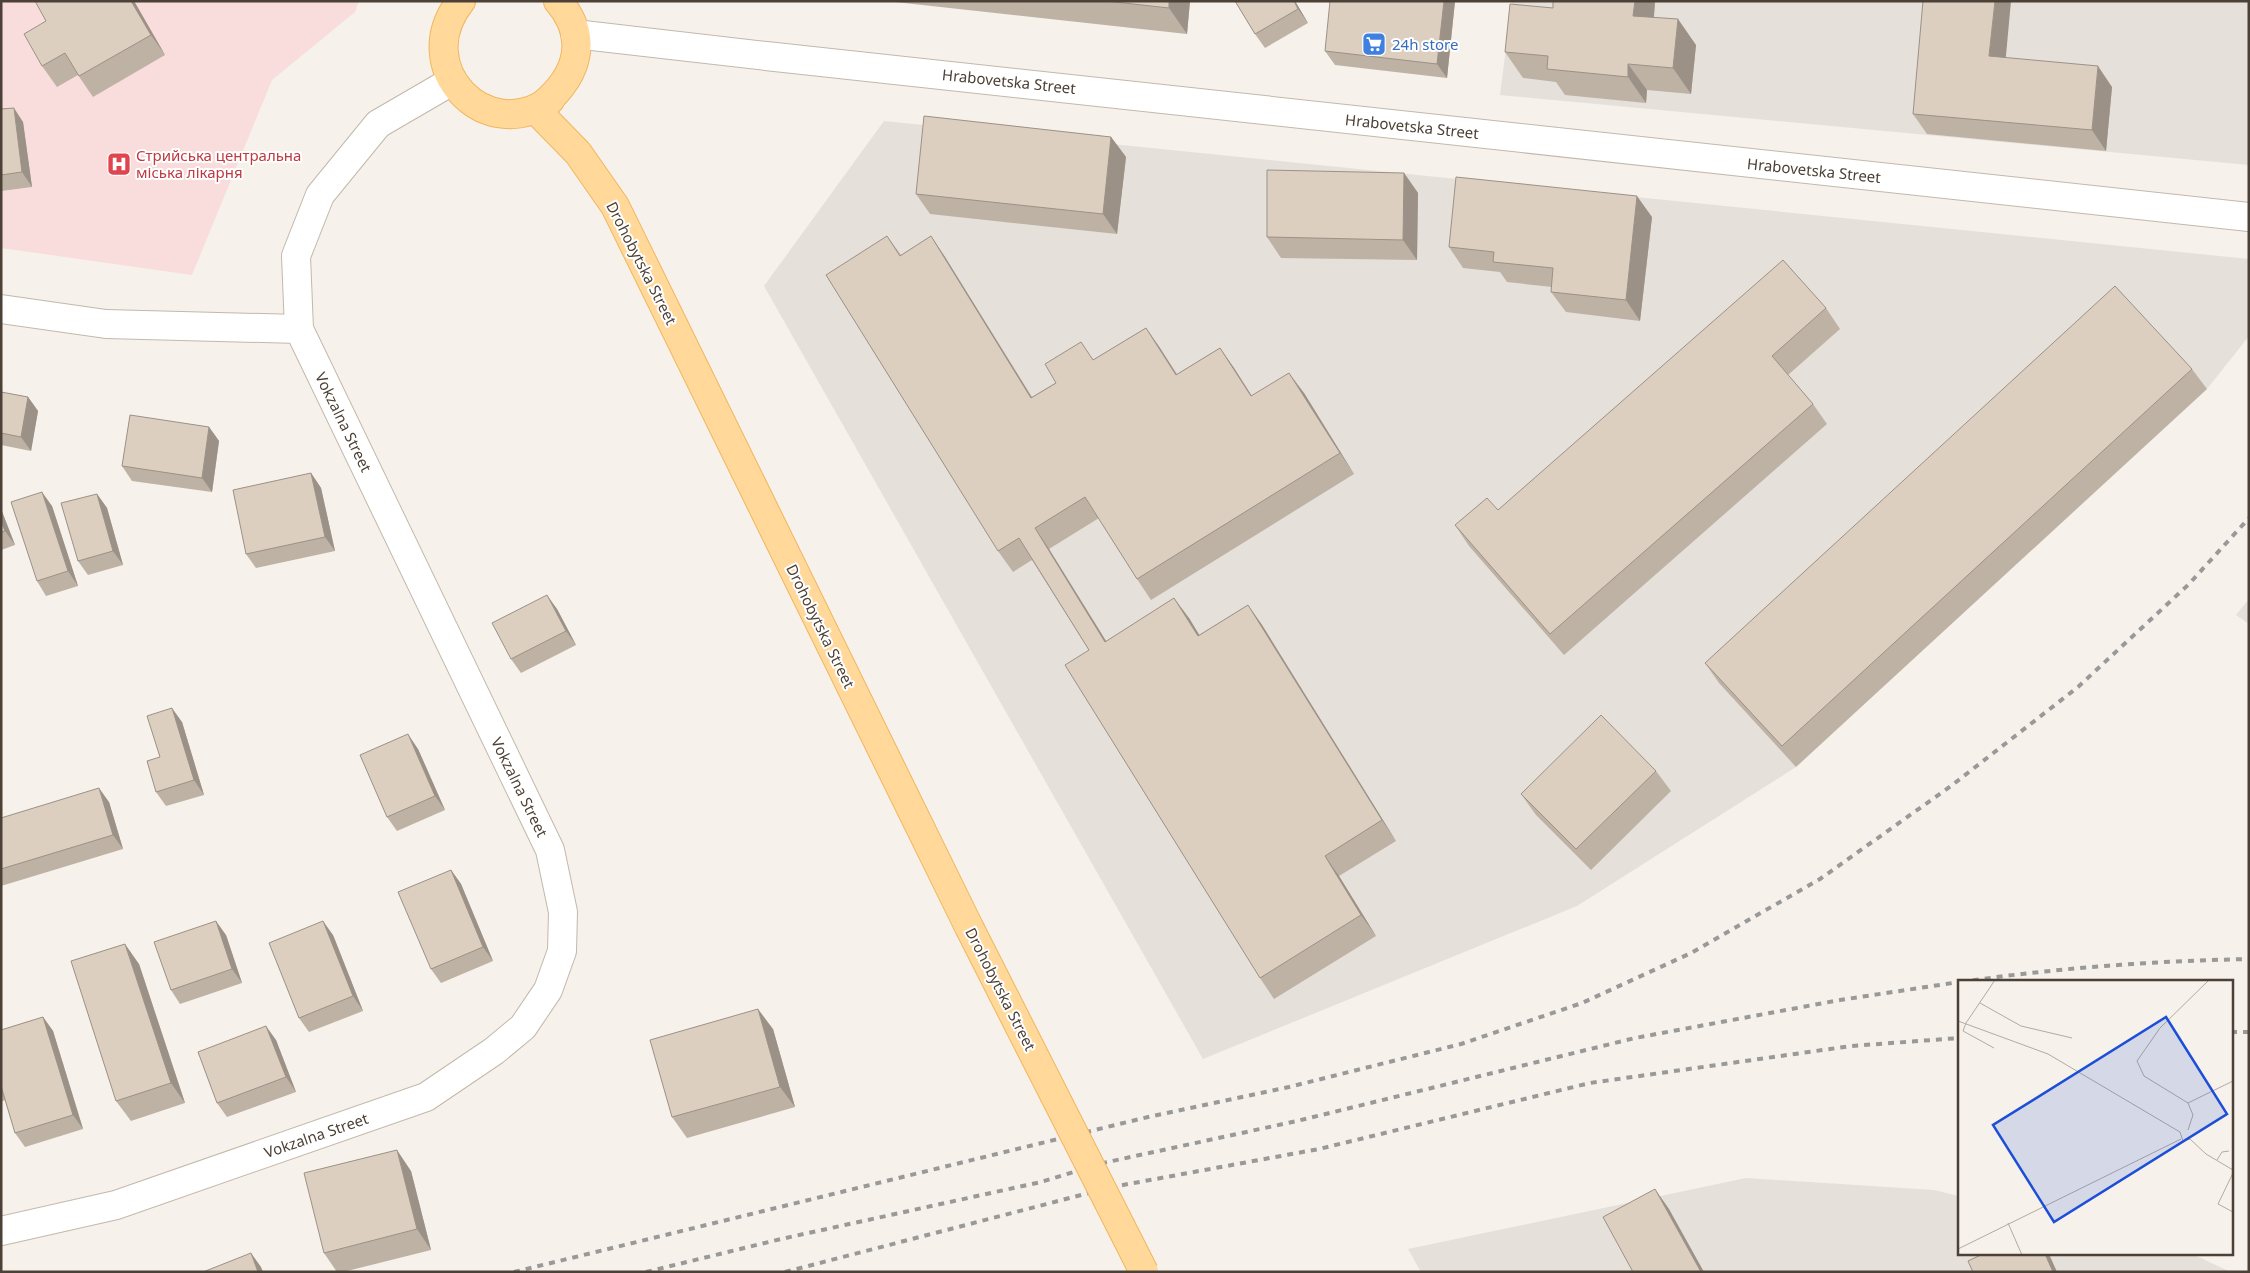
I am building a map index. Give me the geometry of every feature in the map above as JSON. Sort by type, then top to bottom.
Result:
[{"type":"main road","points":[[461,1],[450,15],[443,36],[443,60],[452,81],[468,99],[488,110],[511,113],[536,110],[554,97],[568,79],[576,56],[575,34],[567,12],[558,1]]},
{"type":"main road","name":"Drohobytska Street","points":[[536,110],[578,153],[615,206],[969,927],[1144,1272]]},
{"type":"street","name":"Hrabovetska Street","points":[[575,34],[2249,217]]},
{"type":"street","name":"Vokzalna Street","points":[[1,1231],[116,1205],[426,1097],[494,1051],[524,1027],[548,990],[562,951],[563,912],[550,850],[299,329],[296,256],[320,195],[378,124],[452,81]]},
{"type":"street","points":[[1,308],[106,324],[299,329]]},
{"type":"shaded area","name":"Стрийська центральна міська лікарня","points":[[1,1],[359,1],[355,12],[272,80],[192,275],[1,248]]},
{"type":"shaded area","points":[[1512,1],[2249,1],[2249,165],[1500,95]]},
{"type":"shaded area","points":[[884,121],[2249,259],[2249,336],[2207,389],[1796,767],[1577,906],[1203,1059],[764,286]]},
{"type":"shaded area","points":[[2249,599],[2249,624],[2236,615]]},
{"type":"shaded area","points":[[1746,1178],[1934,1190],[1958,1196],[1958,1256],[2196,1256],[2231,1272],[1421,1272],[1408,1249]]},
{"type":"building","points":[[35,1],[131,1],[151,35],[79,76],[65,53],[42,66],[24,34],[46,21]]},
{"type":"building","points":[[1106,1],[1169,1],[1169,8]]},
{"type":"building","points":[[1235,1],[1294,1],[1298,9],[1255,34]]},
{"type":"building","points":[[1330,1],[1444,1],[1437,64],[1325,51]]},
{"type":"building","points":[[1553,1],[1635,1],[1633,16],[1678,19],[1673,68],[1628,64],[1628,77],[1547,69],[1548,56],[1505,52],[1510,4],[1553,8]]},
{"type":"building","points":[[1923,1],[1995,1],[1989,56],[2098,66],[2092,130],[1913,114]]},
{"type":"building","points":[[14,108],[22,172],[1,175],[1,109]]},
{"type":"building","points":[[924,116],[1111,137],[1103,214],[916,194]]},
{"type":"building","points":[[1267,170],[1404,173],[1403,240],[1267,237]]},
{"type":"building","points":[[1456,177],[1637,196],[1626,300],[1551,292],[1553,268],[1493,262],[1494,252],[1449,247]]},
{"type":"building","points":[[887,236],[900,256],[931,236],[1031,398],[1056,383],[1045,364],[1081,342],[1093,360],[1146,328],[1176,375],[1220,348],[1251,396],[1289,373],[1340,453],[1137,579],[1085,497],[1035,528],[1105,642],[1174,598],[1198,636],[1248,605],[1382,820],[1325,856],[1361,915],[1260,978],[1065,665],[1089,650],[1019,538],[998,551],[826,275]]},
{"type":"building","points":[[1783,260],[1826,308],[1772,356],[1813,404],[1550,634],[1455,525],[1487,498],[1498,510]]},
{"type":"building","points":[[2115,286],[2192,369],[1782,746],[1705,663]]},
{"type":"building","points":[[1,392],[28,397],[21,437],[1,433]]},
{"type":"building","points":[[130,415],[209,427],[202,478],[122,466]]},
{"type":"building","points":[[311,473],[325,537],[246,554],[233,490]]},
{"type":"building","points":[[42,492],[68,571],[37,581],[11,502]]},
{"type":"building","points":[[97,494],[113,551],[78,561],[61,503]]},
{"type":"building","points":[[1,521],[5,531],[1,532]]},
{"type":"building","points":[[547,595],[566,631],[511,659],[492,623]]},
{"type":"building","points":[[172,708],[194,780],[156,792],[147,761],[160,757],[147,716]]},
{"type":"building","points":[[1601,715],[1656,771],[1576,849],[1521,794]]},
{"type":"building","points":[[408,734],[435,796],[387,817],[360,755]]},
{"type":"building","points":[[99,788],[113,835],[1,869],[1,818]]},
{"type":"building","points":[[451,870],[483,947],[431,969],[398,892]]},
{"type":"building","points":[[216,921],[232,969],[171,990],[154,942]]},
{"type":"building","points":[[323,921],[353,996],[299,1018],[269,943]]},
{"type":"building","points":[[125,944],[171,1083],[116,1101],[71,961]]},
{"type":"building","points":[[758,1009],[780,1087],[672,1117],[650,1040]]},
{"type":"building","points":[[43,1017],[73,1115],[15,1133],[1,1086],[1,1030]]},
{"type":"building","points":[[266,1026],[286,1077],[217,1103],[198,1052]]},
{"type":"building","points":[[397,1150],[417,1229],[324,1253],[304,1173]]},
{"type":"building","points":[[1655,1189],[1701,1272],[1633,1272],[1603,1217]]},
{"type":"building","points":[[251,1253],[258,1272],[203,1272]]},
{"type":"building","points":[[1979,1256],[2046,1256],[2053,1272],[1973,1272],[1968,1261]]},
{"type":"railway","points":[[514,1272],[1148,1117],[1289,1087],[1461,1044],[1582,1003],[1691,953],[1820,879],[1951,786],[2078,687],[2189,584],[2249,518]]},
{"type":"railway","points":[[1977,980],[2105,966],[2249,959]]},
{"type":"railway","points":[[646,1272],[781,1239],[1041,1182],[1103,1163],[1297,1121],[1635,1038],[1840,1000],[1958,982]]},
{"type":"railway","points":[[2232,1032],[2249,1032]]},
{"type":"railway","points":[[785,1272],[1112,1187],[1319,1149],[1590,1083],[1851,1046],[1958,1038]]},
{"type":"place","name":"24h store","points":[[1374,44]]},
{"type":"place","name":"Стрийська центральна міська лікарня","points":[[119,164]]}]
